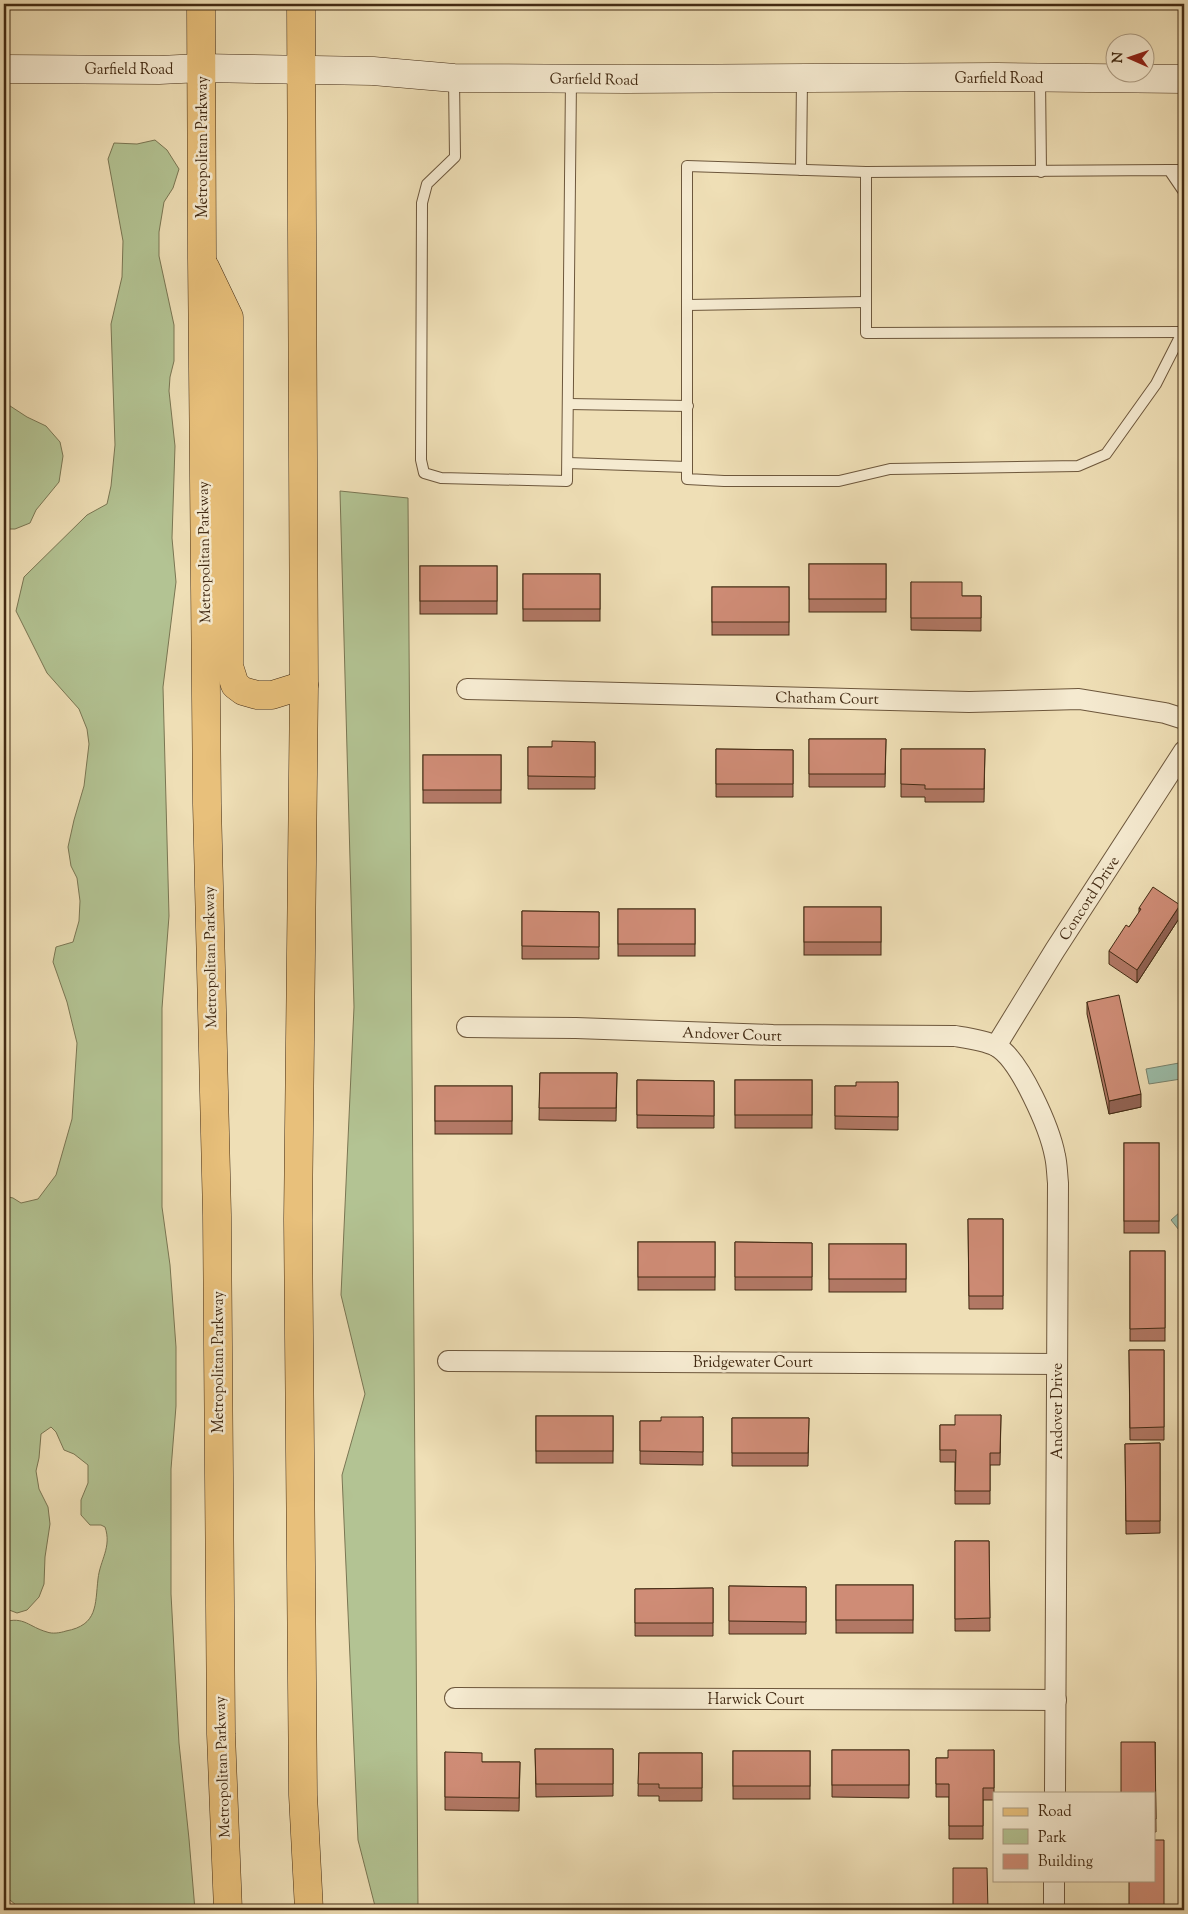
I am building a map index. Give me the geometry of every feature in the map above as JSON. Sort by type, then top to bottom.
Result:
[{"type":"main road","name":"Metropolitan Parkway","points":[[202,4],[202,259],[207,814],[217,1215],[220,1734],[228,1910]]},
{"type":"main road","points":[[301,4],[304,685],[298,1220],[303,1776],[309,1910]]},
{"type":"main road","name":"Garfield Road","points":[[4,69],[160,70],[202,68],[373,71],[454,78],[1040,78],[1184,80]]},
{"type":"main road","points":[[202,259],[228,317],[228,666],[235,685],[243,691],[257,695],[272,695],[304,685]]},
{"type":"street","name":"Chatham Court","points":[[467,690],[959,702],[1079,699],[1165,713],[1184,719]]},
{"type":"street","name":"Concord Drive","points":[[996,1046],[1055,950],[1184,751]]},
{"type":"street","name":"Andover Court","points":[[467,1027],[576,1028],[773,1036],[955,1036],[996,1046]]},
{"type":"street","name":"Andover Drive","points":[[996,1046],[1012,1062],[1042,1115],[1055,1156],[1058,1182],[1055,1792]]},
{"type":"street","name":"Bridgewater Court","points":[[448,1360],[1057,1364]]},
{"type":"street","name":"Harwick Court","points":[[455,1698],[1056,1700]]},
{"type":"street","points":[[1054,1882],[1054,1910]]},
{"type":"lane","points":[[454,78],[455,157],[427,184],[422,203],[421,460],[424,474],[441,478],[568,481],[571,78]]},
{"type":"lane","points":[[801,170],[802,78]]},
{"type":"lane","points":[[1040,78],[1041,172]]},
{"type":"lane","points":[[866,172],[866,334],[1184,330],[1156,384],[1106,454],[1078,466],[890,469],[839,482],[687,479],[687,166],[866,172],[1184,170]]},
{"type":"lane","points":[[1169,170],[1184,192]]},
{"type":"lane","points":[[687,305],[866,302]]},
{"type":"lane","points":[[569,404],[688,406]]},
{"type":"lane","points":[[568,463],[687,467]]},
{"type":"green space","points":[[155,140],[167,150],[179,169],[173,188],[164,202],[159,232],[159,256],[174,325],[174,361],[169,391],[175,446],[172,538],[176,582],[163,687],[169,916],[162,1008],[162,1207],[170,1265],[176,1347],[176,1406],[171,1469],[171,1594],[179,1743],[195,1910],[22,1910],[10,1900],[4,1898],[4,1622],[22,1621],[49,1633],[61,1632],[84,1624],[89,1619],[95,1605],[99,1572],[105,1553],[107,1534],[105,1527],[90,1525],[81,1515],[81,1500],[88,1483],[88,1465],[74,1454],[64,1450],[56,1432],[51,1427],[41,1434],[36,1471],[39,1489],[48,1507],[50,1524],[45,1557],[44,1584],[39,1597],[27,1610],[17,1613],[4,1608],[4,1196],[13,1198],[21,1203],[38,1199],[56,1175],[72,1119],[77,1043],[67,1002],[53,962],[56,947],[73,942],[79,921],[80,901],[77,878],[71,866],[68,847],[84,786],[89,744],[87,729],[79,709],[47,673],[16,611],[24,577],[87,515],[107,504],[111,486],[115,445],[111,324],[122,277],[123,241],[108,159],[114,143],[137,144]]},
{"type":"green space","points":[[4,402],[27,417],[46,426],[60,442],[63,456],[59,482],[36,510],[30,523],[15,529],[4,529]]},
{"type":"green space","points":[[340,491],[408,498],[418,1910],[376,1910],[358,1840],[342,1475],[365,1394],[341,1295],[354,1007]]},
{"type":"shaded area","points":[[1179,1063],[1181,1079],[1149,1084],[1146,1069]]},
{"type":"shaded area","points":[[1180,1188],[1184,1188],[1184,1230],[1179,1230],[1171,1220],[1180,1212]]},
{"type":"building","points":[[809,564],[886,564],[886,599],[809,599]]},
{"type":"building","points":[[420,566],[497,566],[497,601],[420,601]]},
{"type":"building","points":[[523,574],[600,574],[600,609],[523,609]]},
{"type":"building","points":[[911,582],[962,582],[962,596],[981,596],[981,618],[911,618]]},
{"type":"building","points":[[712,587],[789,587],[789,622],[712,622]]},
{"type":"building","points":[[809,739],[886,739],[885,774],[809,774]]},
{"type":"building","points":[[552,741],[595,742],[595,777],[528,776],[528,747],[552,747]]},
{"type":"building","points":[[716,749],[793,750],[793,784],[716,784]]},
{"type":"building","points":[[901,749],[985,749],[984,789],[925,789],[925,785],[901,784]]},
{"type":"building","points":[[423,755],[501,755],[501,790],[423,790]]},
{"type":"building","points":[[1153,887],[1180,905],[1137,970],[1109,951],[1126,925],[1129,927]]},
{"type":"building","points":[[804,907],[881,907],[881,942],[804,942]]},
{"type":"building","points":[[618,909],[695,909],[695,944],[618,944]]},
{"type":"building","points":[[522,911],[599,912],[599,947],[522,946]]},
{"type":"building","points":[[1119,995],[1141,1094],[1109,1101],[1087,1002]]},
{"type":"building","points":[[540,1073],[617,1073],[616,1108],[539,1108]]},
{"type":"building","points":[[637,1080],[714,1081],[714,1116],[637,1115]]},
{"type":"building","points":[[735,1080],[812,1080],[812,1115],[735,1115]]},
{"type":"building","points":[[856,1082],[898,1082],[898,1117],[835,1116],[835,1086],[856,1086]]},
{"type":"building","points":[[435,1086],[512,1086],[512,1121],[435,1121]]},
{"type":"building","points":[[1124,1143],[1159,1143],[1159,1221],[1124,1221]]},
{"type":"building","points":[[968,1219],[1003,1219],[1003,1296],[969,1296]]},
{"type":"building","points":[[638,1242],[715,1242],[715,1277],[638,1277]]},
{"type":"building","points":[[735,1242],[812,1243],[812,1277],[735,1277]]},
{"type":"building","points":[[829,1244],[906,1244],[906,1279],[829,1279]]},
{"type":"building","points":[[1130,1251],[1165,1251],[1165,1328],[1130,1329]]},
{"type":"building","points":[[1129,1350],[1164,1350],[1164,1427],[1130,1428]]},
{"type":"building","points":[[955,1415],[1001,1415],[1000,1453],[990,1453],[990,1491],[955,1491],[956,1450],[940,1450],[940,1425],[955,1425]]},
{"type":"building","points":[[536,1416],[613,1416],[613,1451],[536,1451]]},
{"type":"building","points":[[661,1417],[703,1417],[703,1452],[640,1451],[640,1421],[661,1421]]},
{"type":"building","points":[[732,1418],[809,1418],[808,1453],[732,1453]]},
{"type":"building","points":[[1160,1443],[1160,1521],[1126,1521],[1125,1444]]},
{"type":"building","points":[[955,1541],[989,1541],[990,1618],[955,1619]]},
{"type":"building","points":[[836,1585],[913,1585],[913,1620],[836,1620]]},
{"type":"building","points":[[729,1586],[806,1587],[806,1622],[729,1621]]},
{"type":"building","points":[[713,1588],[713,1623],[635,1623],[635,1589]]},
{"type":"building","points":[[1121,1742],[1155,1742],[1156,1792],[1121,1792]]},
{"type":"building","points":[[535,1749],[613,1749],[613,1784],[536,1784]]},
{"type":"building","points":[[832,1750],[909,1750],[909,1785],[832,1785]]},
{"type":"building","points":[[948,1750],[994,1750],[994,1788],[983,1788],[983,1826],[949,1826],[949,1784],[936,1784],[936,1758],[948,1758]]},
{"type":"building","points":[[733,1751],[810,1751],[810,1786],[733,1786]]},
{"type":"building","points":[[445,1752],[482,1753],[482,1762],[520,1762],[519,1798],[445,1797]]},
{"type":"building","points":[[639,1753],[702,1753],[702,1788],[659,1788],[659,1784],[638,1784]]},
{"type":"building","points":[[1156,1840],[1164,1840],[1164,1910],[1129,1910],[1129,1882],[1156,1882]]},
{"type":"building","points":[[953,1868],[987,1868],[988,1910],[953,1910]]},
{"type":"building","points":[[728,1906],[804,1906],[804,1910],[727,1910]]}]
